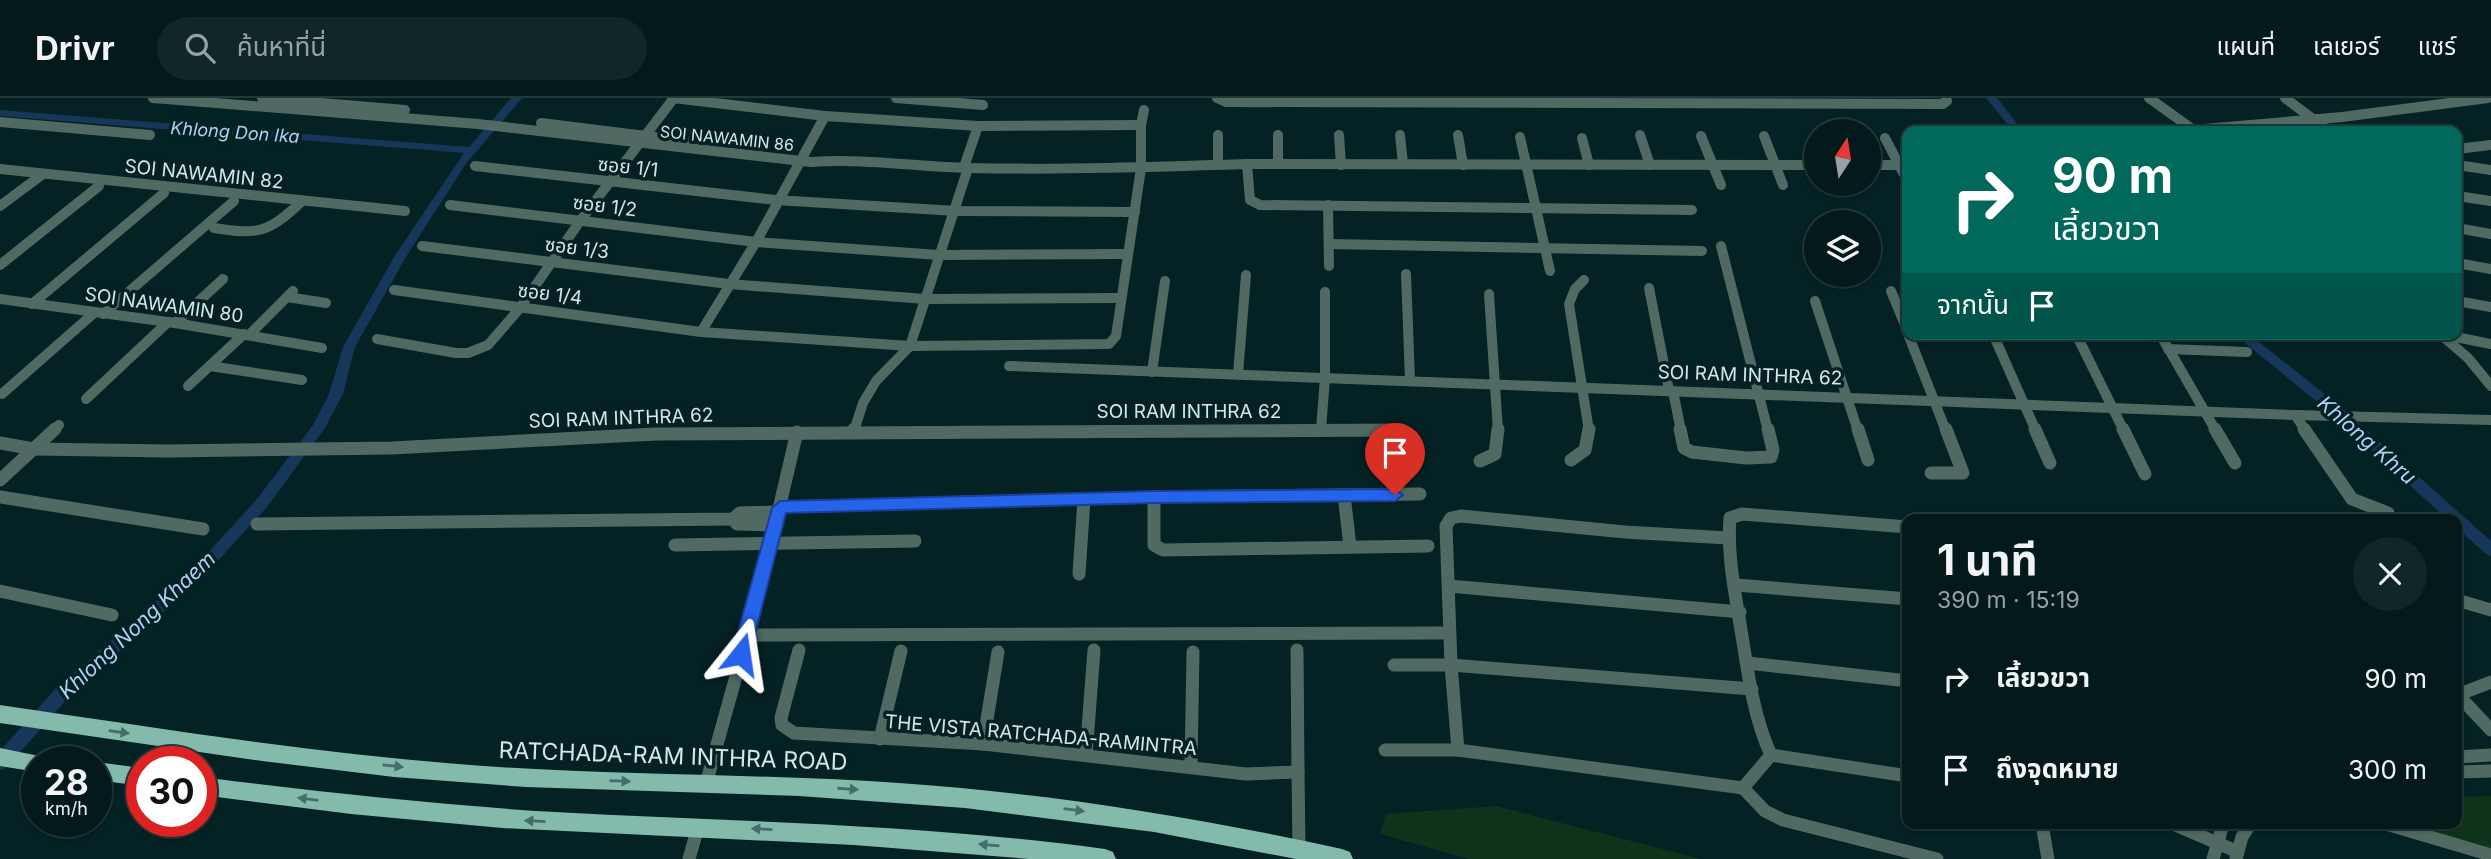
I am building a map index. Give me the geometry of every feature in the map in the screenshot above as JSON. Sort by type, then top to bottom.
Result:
[{"type":"main road","name":"RATCHADA-RAM INTHRA ROAD","points":[[0,714],[298,756],[447,772],[840,789],[976,799],[1088,812],[1342,859]]},
{"type":"main road","points":[[217,788],[461,815],[605,825],[913,837],[1105,859]]},
{"type":"street","name":"SOI NAWAMIN 86","points":[[153,98],[494,122]]},
{"type":"street","name":"SOI NAWAMIN 86","points":[[262,98],[800,158],[966,168],[1141,169],[1218,163],[1804,165]]},
{"type":"street","points":[[377,339],[456,353],[468,353],[488,345],[520,308],[580,221],[673,98],[825,116],[978,126],[1141,125]]},
{"type":"street","points":[[897,98],[983,105]]},
{"type":"street","points":[[1217,98],[1226,102],[1944,104],[1946,98]]},
{"type":"street","points":[[2149,98],[2187,126]]},
{"type":"street","points":[[2285,98],[2322,126]]},
{"type":"street","points":[[2239,126],[2488,98]]},
{"type":"street","points":[[729,284],[926,299],[1120,298],[1141,169],[1144,104]]},
{"type":"street","points":[[701,332],[825,116]]},
{"type":"street","points":[[0,122],[150,135]]},
{"type":"street","points":[[853,432],[863,403],[876,381],[910,346],[939,254],[956,212],[978,126]]},
{"type":"street","points":[[1218,135],[1218,163]]},
{"type":"street","points":[[1278,135],[1278,164]]},
{"type":"street","points":[[1339,135],[1341,165]]},
{"type":"street","points":[[1400,135],[1403,164]]},
{"type":"street","points":[[1458,135],[1463,164]]},
{"type":"street","points":[[1640,135],[1650,166]]},
{"type":"street","points":[[1701,136],[1721,186]]},
{"type":"street","points":[[1763,136],[1783,186]]},
{"type":"street","points":[[1520,137],[1550,271]]},
{"type":"street","points":[[1582,138],[1589,165]]},
{"type":"street","points":[[1885,138],[1902,164]]},
{"type":"street","points":[[2462,148],[2491,145]]},
{"type":"street","points":[[1247,164],[1250,200],[1265,205],[1692,210]]},
{"type":"street","points":[[1881,165],[1902,165]]},
{"type":"street","name":"ซอย 1/1","points":[[475,166],[776,200],[956,212],[1135,212]]},
{"type":"street","points":[[2462,166],[2491,170]]},
{"type":"street","name":"SOI NAWAMIN 82","points":[[0,169],[405,211]]},
{"type":"street","points":[[0,206],[43,174]]},
{"type":"street","points":[[0,265],[99,186]]},
{"type":"street","points":[[32,304],[164,193]]},
{"type":"street","points":[[2462,197],[2491,201]]},
{"type":"street","points":[[2,394],[234,201]]},
{"type":"street","points":[[214,228],[256,234],[275,226],[301,202]]},
{"type":"street","name":"ซอย 1/2","points":[[450,205],[755,242],[939,254],[1127,254]]},
{"type":"street","points":[[1328,205],[1329,266]]},
{"type":"street","points":[[2462,229],[2491,234]]},
{"type":"street","points":[[1329,244],[1702,251]]},
{"type":"street","name":"ซอย 1/3","points":[[422,246],[729,284]]},
{"type":"street","points":[[1649,288],[1684,448],[1692,452],[1765,459],[1770,457],[1773,450],[1721,246]]},
{"type":"street","points":[[2462,264],[2491,269]]},
{"type":"street","points":[[1406,274],[1410,380]]},
{"type":"street","points":[[1238,374],[1246,275]]},
{"type":"street","points":[[86,399],[223,279]]},
{"type":"street","points":[[1571,460],[1588,444],[1590,434],[1569,304],[1575,289],[1584,280]]},
{"type":"street","points":[[1152,372],[1165,281]]},
{"type":"street","name":"ซอย 1/4","points":[[394,290],[701,332],[910,346],[1109,344],[1115,340],[1120,298]]},
{"type":"street","points":[[1892,291],[1902,317]]},
{"type":"street","points":[[1321,429],[1325,378],[1325,292]]},
{"type":"street","points":[[1480,461],[1494,454],[1499,439],[1489,293]]},
{"type":"street","points":[[188,386],[290,294],[326,303]]},
{"type":"street","name":"SOI NAWAMIN 80","points":[[0,299],[322,348]]},
{"type":"street","points":[[1815,301],[1868,460]]},
{"type":"street","points":[[2462,302],[2491,307]]},
{"type":"street","points":[[2462,338],[2491,344]]},
{"type":"street","points":[[1911,340],[1963,472],[1931,473]]},
{"type":"street","points":[[1996,340],[2050,463]]},
{"type":"street","points":[[2079,340],[2146,474]]},
{"type":"street","points":[[2163,340],[2235,463]]},
{"type":"street","points":[[2447,340],[2468,358],[2491,386]]},
{"type":"street","points":[[2168,349],[2247,352]]},
{"type":"street","points":[[209,366],[302,380]]},
{"type":"street","name":"SOI RAM INTHRA 62","points":[[1009,366],[2295,415]]},
{"type":"street","points":[[2295,415],[2491,420]]},
{"type":"street","points":[[2295,415],[2352,499],[2388,513]]},
{"type":"street","points":[[0,480],[59,425]]},
{"type":"street","name":"SOI RAM INTHRA 62","points":[[0,443],[310,449],[797,432],[1402,430]]},
{"type":"street","points":[[706,784],[772,543],[797,432]]},
{"type":"street","points":[[1344,495],[1350,547]]},
{"type":"street","points":[[257,523],[733,519],[737,524],[778,511],[1154,497],[1420,495]]},
{"type":"street","points":[[0,497],[203,529]]},
{"type":"street","points":[[1154,497],[1154,545],[1163,550],[1428,546]]},
{"type":"street","points":[[1079,574],[1084,499]]},
{"type":"street","points":[[1771,755],[1758,719],[1752,688],[1728,538],[1730,518],[1742,514],[1902,527]]},
{"type":"street","points":[[1458,750],[1451,665],[1446,526],[1455,517],[1728,538]]},
{"type":"street","points":[[675,545],[915,541]]},
{"type":"street","points":[[1736,585],[1902,599]]},
{"type":"street","points":[[1449,586],[1740,612]]},
{"type":"street","points":[[0,591],[112,615]]},
{"type":"street","points":[[2462,601],[2491,610]]},
{"type":"street","points":[[746,635],[1442,633]]},
{"type":"street","name":"THE VISTA RATCHADA-RAMINTRA","points":[[799,650],[781,718],[782,725],[794,733],[983,744],[1246,774],[1298,772]]},
{"type":"street","points":[[1086,755],[1094,650]]},
{"type":"street","points":[[1297,650],[1299,849]]},
{"type":"street","points":[[880,739],[901,651]]},
{"type":"street","points":[[983,744],[998,652]]},
{"type":"street","points":[[1191,767],[1194,652]]},
{"type":"street","points":[[1748,663],[1902,680]]},
{"type":"street","points":[[1394,665],[1451,665],[1752,688]]},
{"type":"street","points":[[2462,693],[2491,682]]},
{"type":"street","points":[[2462,700],[2491,730]]},
{"type":"street","points":[[1385,750],[1458,750],[1743,788],[1765,811],[1783,820],[1937,859]]},
{"type":"street","points":[[1771,755],[1902,775]]},
{"type":"street","points":[[1743,788],[1771,755]]},
{"type":"street","points":[[2462,757],[2491,755]]},
{"type":"street","points":[[2462,772],[2491,771]]},
{"type":"street","points":[[689,859],[698,827]]},
{"type":"street","points":[[2043,829],[2048,859]]},
{"type":"street","points":[[2184,829],[2236,855],[2248,829]]},
{"type":"street","points":[[2213,859],[2220,829]]},
{"type":"street","points":[[2403,829],[2491,855]]},
{"type":"green space","points":[[2491,796],[2491,853],[2412,829],[2462,829],[2462,797]]},
{"type":"green space","points":[[1496,806],[1701,859],[1469,859],[1380,834],[1386,814]]},
{"type":"waterway","name":"Khlong Nong Khaem","points":[[0,763],[62,693],[199,572],[262,503],[318,428],[336,394],[349,347],[400,257],[461,163],[517,98]]},
{"type":"waterway","name":"Khlong Khru","points":[[1991,98],[2014,126]]},
{"type":"waterway","name":"Khlong Don Ika","points":[[0,113],[471,150]]},
{"type":"waterway","name":"Khlong Khru","points":[[2248,340],[2331,406],[2451,514]]},
{"type":"waterway","name":"Khlong Khru","points":[[2462,524],[2491,550]]},
{"type":"route","points":[[741,654],[780,508],[1154,497],[1395,495]]}]
